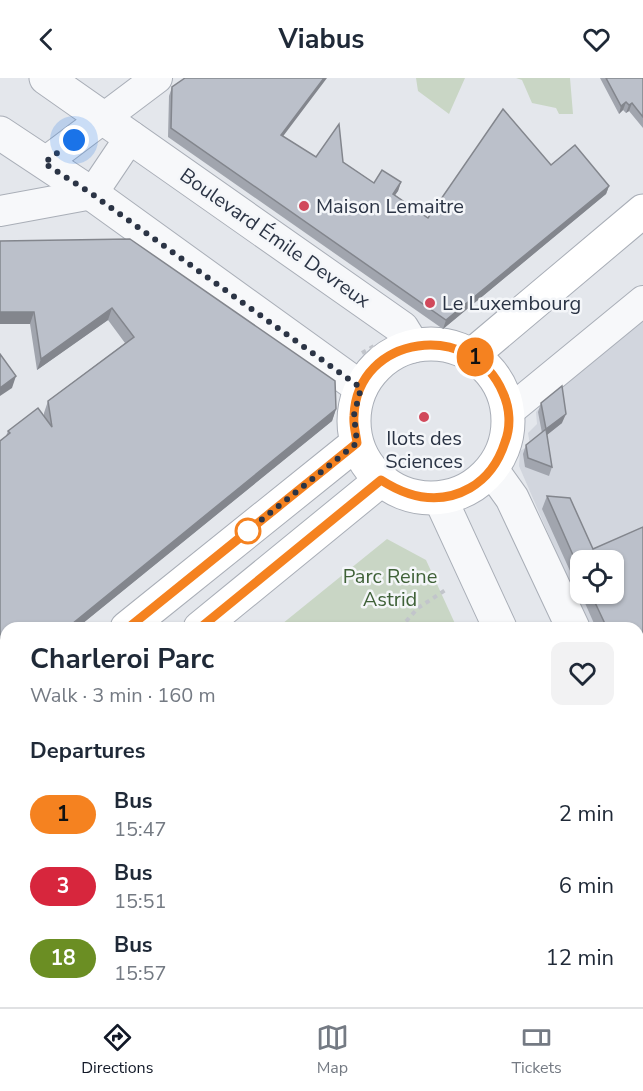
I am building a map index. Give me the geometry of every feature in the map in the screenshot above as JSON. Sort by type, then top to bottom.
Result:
[{"type":"main road","points":[[472,355],[643,211]]},
{"type":"main road","points":[[407,337],[447,345],[472,355],[491,372],[500,384],[508,412],[508,435],[500,458],[492,470],[473,486],[457,494],[440,498],[420,498],[398,491],[371,470],[357,443],[348,379],[373,370],[407,337]]},
{"type":"main road","points":[[135,622],[357,443]]},
{"type":"main road","points":[[207,622],[381,480]]},
{"type":"street","name":"Boulevard Émile Devreux","points":[[46,78],[130,136],[407,337]]},
{"type":"street","points":[[44,163],[157,78]]},
{"type":"street","points":[[0,133],[92,194],[348,379]]},
{"type":"street","points":[[0,212],[92,194],[130,136]]},
{"type":"street","points":[[508,412],[643,301]]},
{"type":"street","points":[[492,470],[512,498],[570,622]]},
{"type":"street","points":[[440,498],[497,622]]},
{"type":"path","points":[[348,379],[407,337]]},
{"type":"path","points":[[405,622],[418,608],[447,589]]},
{"type":"shaded area","points":[[643,321],[643,622],[586,622],[579,604],[624,604],[624,550],[570,550],[570,584],[519,466],[520,451],[530,445],[528,433],[537,424],[536,412],[545,401]]},
{"type":"green space","points":[[416,78],[465,78],[449,114],[418,91]]},
{"type":"green space","points":[[516,78],[570,78],[573,114],[559,114],[556,108],[532,103],[522,80]]},
{"type":"green space","name":"Parc Reine Astrid","points":[[387,539],[426,560],[454,622],[284,622]]},
{"type":"building","points":[[185,78],[324,78],[281,135],[316,157],[339,124],[343,162],[374,183],[382,170],[401,182],[393,194],[428,218],[503,109],[551,165],[575,145],[609,186],[446,320],[171,128],[172,87]]},
{"type":"building","points":[[606,78],[643,78],[643,117],[632,103],[629,105],[626,102],[621,106]]},
{"type":"building","points":[[130,239],[335,381],[336,409],[74,622],[0,622],[0,441],[10,433],[8,431],[38,408],[52,427],[48,401],[134,337],[112,308],[41,359],[34,312],[0,312],[0,241]]},
{"type":"building","points":[[0,354],[16,376],[0,388]]},
{"type":"building","points":[[562,386],[566,414],[546,429],[541,403]]},
{"type":"building","points":[[546,429],[552,467],[528,458],[526,445]]},
{"type":"building","points":[[547,496],[570,498],[593,549],[643,527],[643,622],[604,622],[596,604],[624,604],[624,550],[571,550]]},
{"type":"bus line","name":"1","points":[[135,622],[357,443],[354,415],[361,388],[373,370],[392,354],[413,346],[447,345],[472,355],[483,363],[500,384],[508,412],[508,435],[500,458],[492,470],[473,486],[457,494],[440,498],[420,498],[398,491],[381,480],[207,622]]},
{"type":"place","name":"Maison Lemaitre","points":[[304,206]]},
{"type":"place","name":"Le Luxembourg","points":[[430,303]]},
{"type":"place","name":"Ilots des Sciences","points":[[424,417]]},
{"type":"route","points":[[74,140],[44,163],[92,194],[361,388],[354,415],[357,443],[239,538],[248,531]]}]
